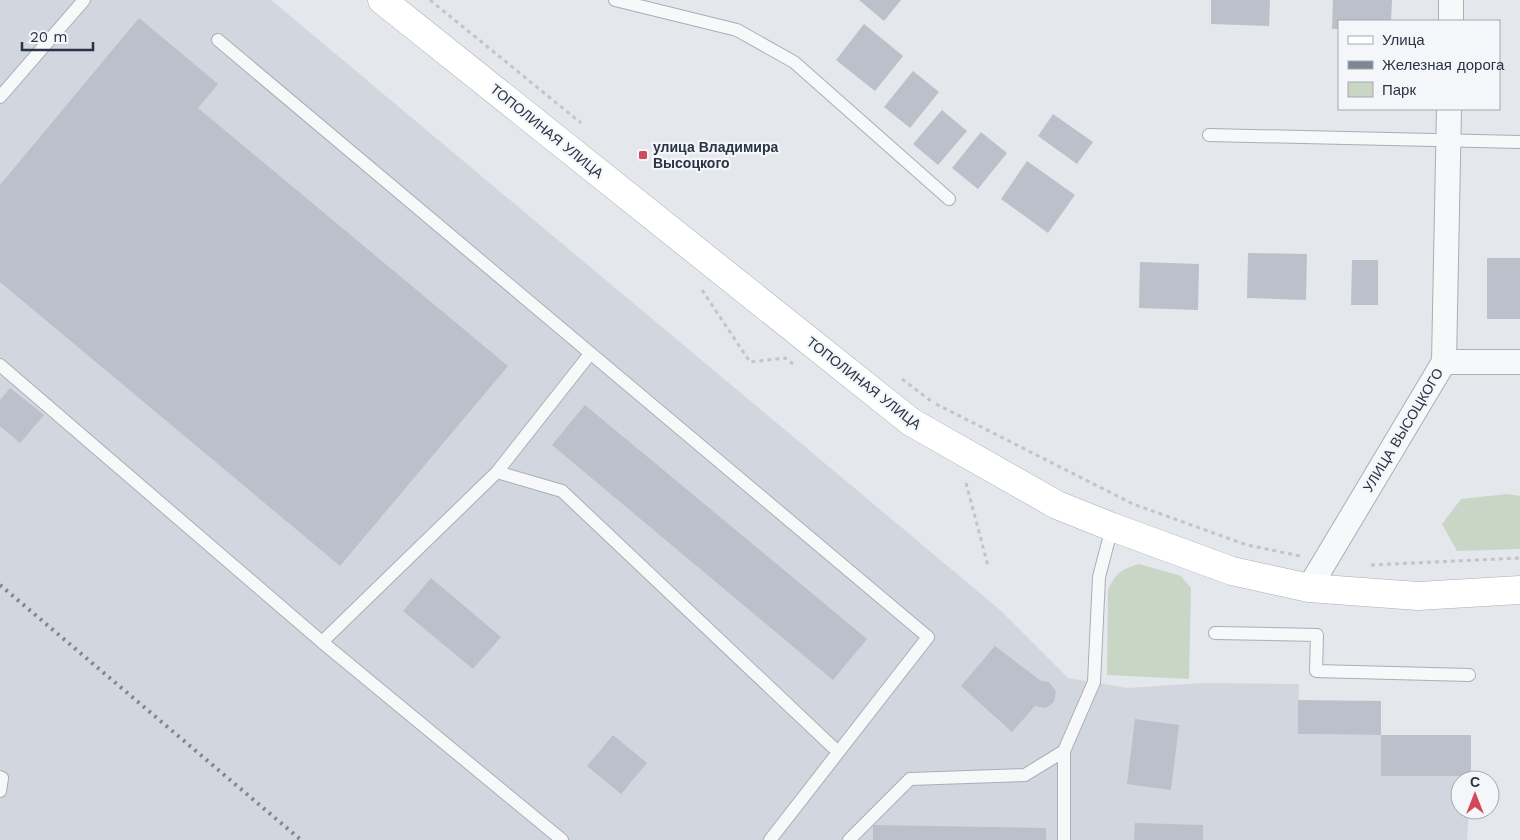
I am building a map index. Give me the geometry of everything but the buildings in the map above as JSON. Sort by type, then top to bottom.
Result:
[{"type":"main road","name":"ТОПОЛИНАЯ УЛИЦА","points":[[382,0],[911,422],[1057,505],[1232,571],[1309,588],[1418,596],[1520,590]]},
{"type":"street","points":[[1451,0],[1451,20]]},
{"type":"street","name":"УЛИЦА ВЫСОЦКОГО","points":[[1309,588],[1444,362],[1449,110]]},
{"type":"street","points":[[1444,362],[1520,362]]},
{"type":"lane","points":[[0,97],[84,0]]},
{"type":"lane","points":[[615,0],[737,30],[794,62],[949,199]]},
{"type":"lane","points":[[218,40],[928,637],[770,840]]},
{"type":"lane","points":[[1209,135],[1520,142]]},
{"type":"lane","points":[[322,642],[497,472],[590,354]]},
{"type":"lane","points":[[0,365],[322,642],[562,840]]},
{"type":"lane","points":[[497,472],[562,491],[838,752]]},
{"type":"lane","points":[[1064,840],[1064,751],[1094,682],[1099,577],[1112,527]]},
{"type":"lane","points":[[1215,634],[1317,636],[1316,671],[1469,675]]},
{"type":"lane","points":[[849,840],[910,779],[1025,775],[1064,751]]},
{"type":"lane","points":[[0,777],[2,778],[0,791]]},
{"type":"path","points":[[430,0],[584,126]]},
{"type":"path","points":[[900,377],[931,402],[1133,504],[1247,546],[1324,561]]},
{"type":"path","points":[[1366,565],[1520,558]]},
{"type":"shaded area","points":[[0,0],[271,0],[999,609],[1068,678],[1128,688],[1202,683],[1299,684],[1298,734],[1381,735],[1381,775],[1450,776],[1450,820],[1468,820],[1467,840],[0,840]]},
{"type":"green space","points":[[1507,494],[1520,496],[1520,549],[1457,551],[1442,524],[1461,499]]},
{"type":"green space","points":[[1139,564],[1181,576],[1191,588],[1189,679],[1107,675],[1108,590],[1120,572]]},
{"type":"railway","points":[[0,585],[301,840]]},
{"type":"place","name":"улица Владимира Высоцкого","points":[[643,155]]}]
